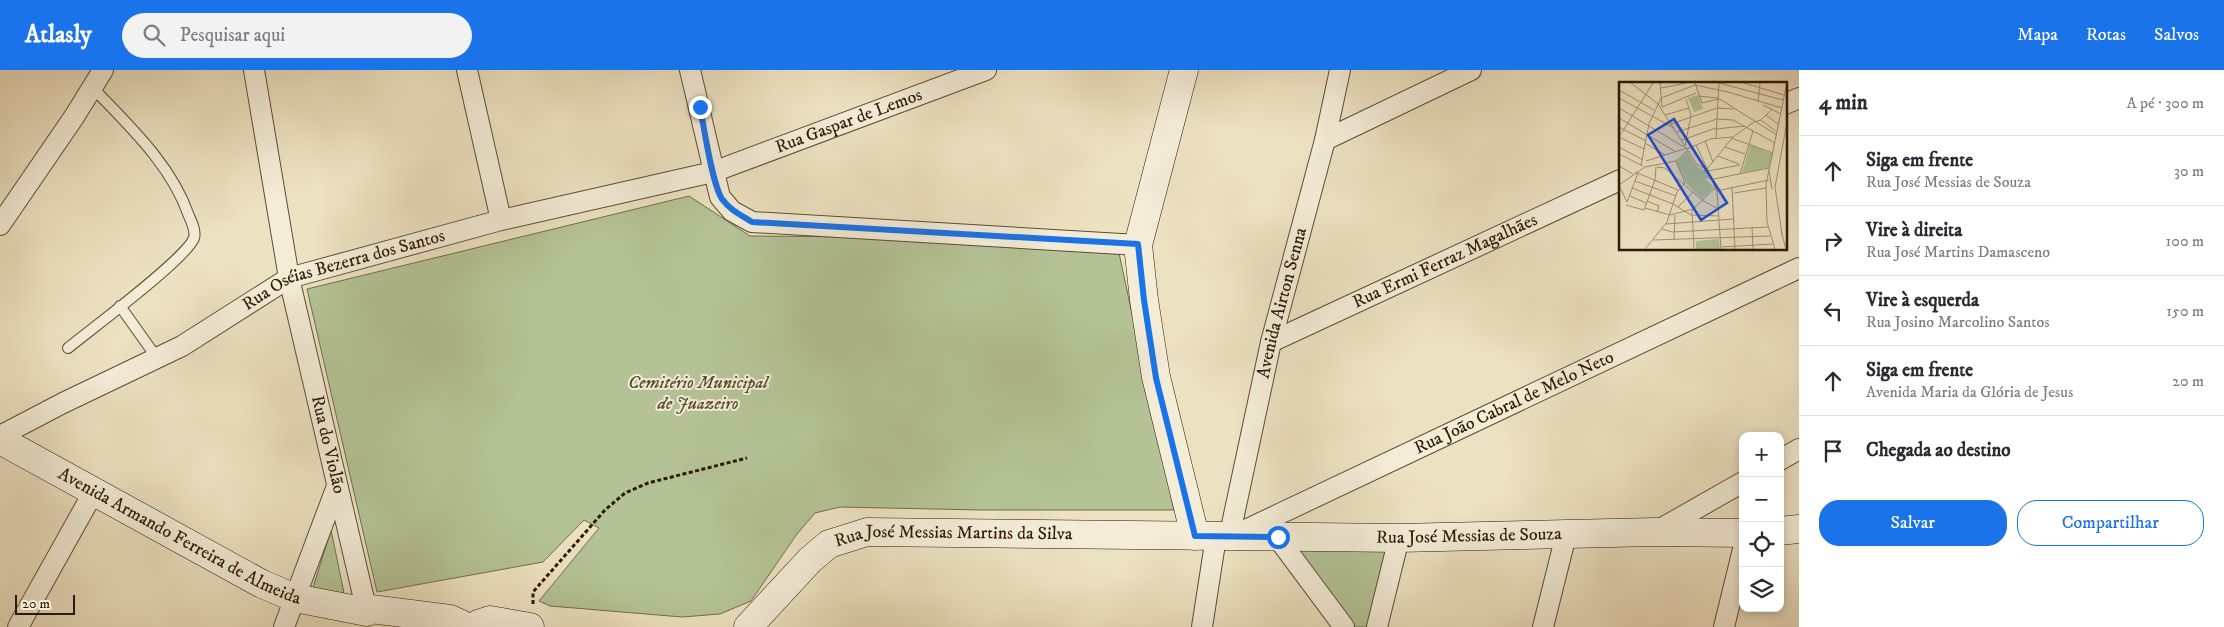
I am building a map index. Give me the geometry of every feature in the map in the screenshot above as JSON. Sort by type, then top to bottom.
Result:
[{"type":"street","name":"Rua do Violão","points":[[254,70],[289,278],[336,486],[367,612]]},
{"type":"street","points":[[467,70],[501,220]]},
{"type":"street","points":[[690,70],[720,197],[732,211],[752,222],[1138,244]]},
{"type":"street","name":"Rua Gaspar de Lemos","points":[[713,172],[986,70]]},
{"type":"street","points":[[1184,70],[1138,244],[1144,300],[1156,378],[1213,537]]},
{"type":"street","name":"Avenida Airton Senna","points":[[1202,627],[1213,537],[1271,342],[1325,140],[1340,70]]},
{"type":"street","points":[[1325,140],[1471,70]]},
{"type":"street","points":[[0,225],[98,78]]},
{"type":"street","points":[[1786,104],[1799,98]]},
{"type":"street","name":"Rua Oséias Bezerra dos Santos","points":[[0,438],[63,403],[182,346],[289,278],[501,220],[713,172]]},
{"type":"street","name":"Rua Ermi Ferraz Magalhães","points":[[1271,342],[1619,180]]},
{"type":"street","name":"Rua João Cabral de Melo Neto","points":[[1213,537],[1799,268]]},
{"type":"street","name":"Avenida Armando Ferreira de Almeida","points":[[0,438],[93,493],[262,584],[295,598],[367,612]]},
{"type":"street","points":[[1784,458],[1799,449]]},
{"type":"street","points":[[1655,532],[1739,484]]},
{"type":"street","points":[[284,627],[336,486]]},
{"type":"street","points":[[18,627],[93,493]]},
{"type":"street","points":[[1784,530],[1799,529]]},
{"type":"street","name":"Rua José Messias Martins da Silva","points":[[748,627],[810,560],[829,544],[867,532],[1213,537]]},
{"type":"street","name":"Rua José Messias de Souza","points":[[1213,537],[1399,538],[1655,532],[1739,533]]},
{"type":"street","points":[[1544,627],[1566,535]]},
{"type":"street","points":[[1278,537],[1344,627]]},
{"type":"street","points":[[1377,627],[1399,538]]},
{"type":"street","points":[[1724,627],[1739,565]]},
{"type":"street","points":[[394,627],[371,617],[367,612],[371,610],[450,619],[470,625],[490,620],[531,617]]},
{"type":"lane","points":[[68,348],[180,257],[192,241],[194,229],[184,201],[165,168],[98,78]]},
{"type":"lane","points":[[120,306],[157,358]]},
{"type":"path","points":[[531,617],[533,592],[606,510],[625,493],[648,483],[747,458]]},
{"type":"green space","name":"Cemitério Municipal de Juazeiro","points":[[689,196],[750,236],[1116,239],[1174,510],[980,510],[840,507],[815,513],[797,534],[751,601],[720,614],[682,617],[550,606],[539,601],[599,528],[584,520],[543,562],[377,592],[307,289]]},
{"type":"green space","points":[[331,530],[345,598],[311,594]]},
{"type":"green space","points":[[1277,537],[1399,538],[1377,627],[1344,627]]},
{"type":"route","points":[[700,107],[720,197],[732,211],[752,222],[1138,244],[1144,300],[1156,378],[1195,536],[1229,538],[1278,537]]}]
